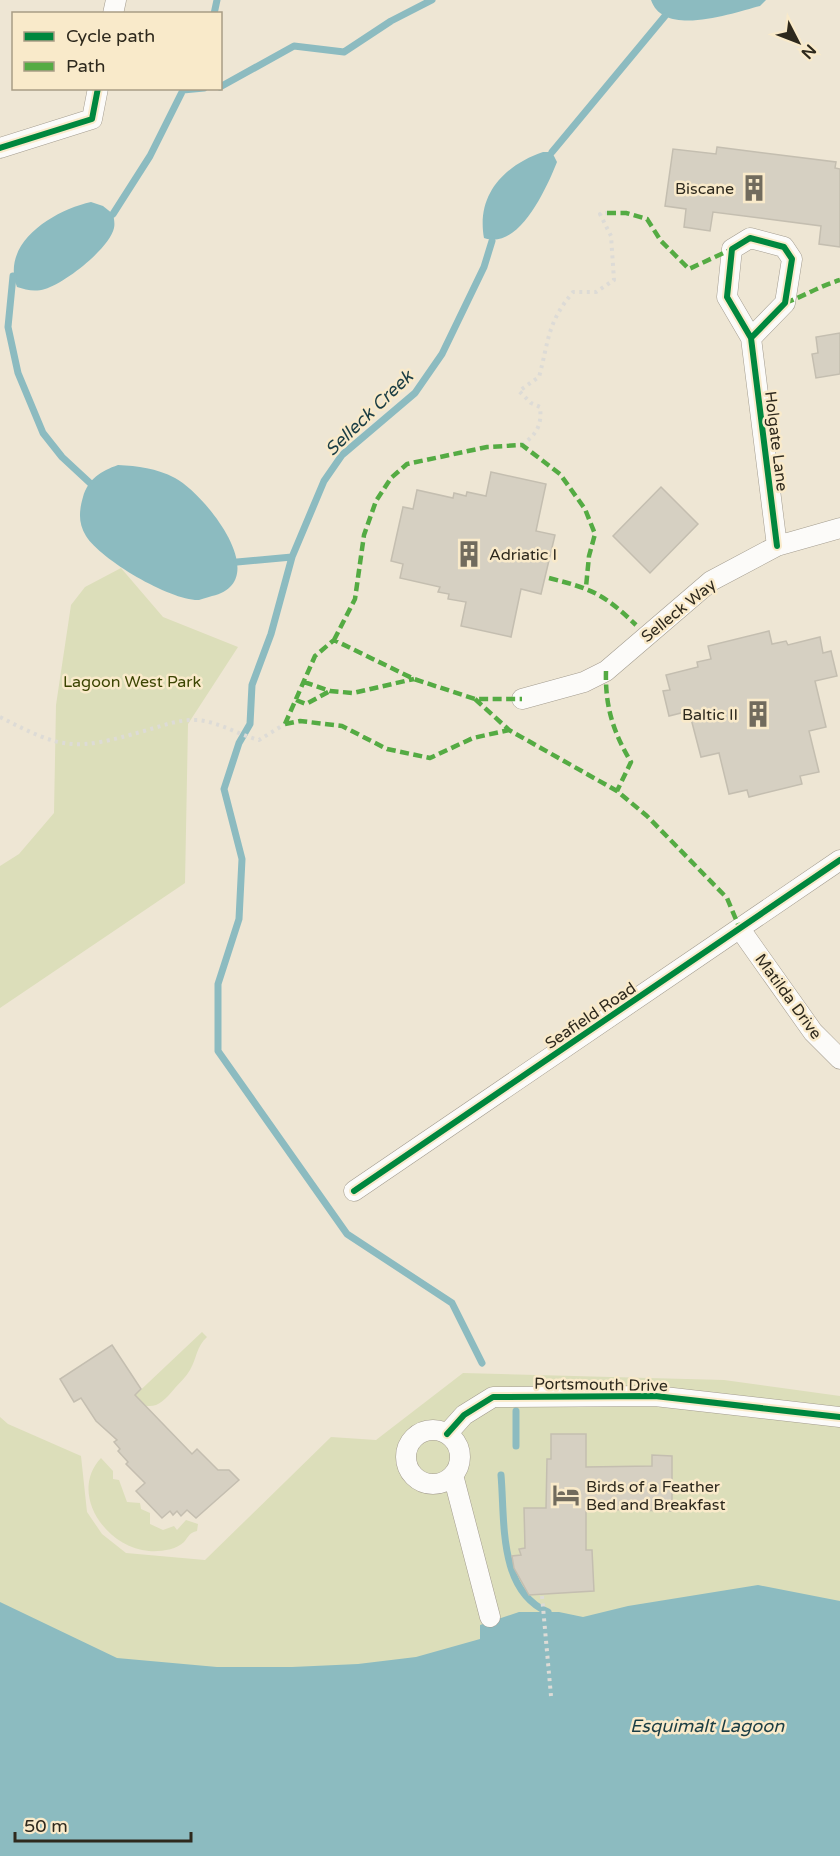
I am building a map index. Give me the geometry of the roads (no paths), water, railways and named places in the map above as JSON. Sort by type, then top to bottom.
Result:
[{"type":"street","points":[[0,148],[92,119],[98,90]]},
{"type":"street","name":"Holgate Lane","points":[[751,338],[785,303],[792,259],[784,247],[750,238],[732,249],[727,297],[751,338],[777,546]]},
{"type":"street","name":"Selleck Way","points":[[522,699],[584,682],[606,671],[711,580],[777,546],[840,528]]},
{"type":"street","name":"Seafield Road","points":[[354,1191],[840,860]]},
{"type":"street","name":"Matilda Drive","points":[[740,929],[813,1032],[840,1059]]},
{"type":"street","name":"Portsmouth Drive","points":[[447,1434],[464,1415],[493,1397],[655,1396],[840,1417]]},
{"type":"street","points":[[433,1430],[447,1434],[458,1446],[460,1453],[459,1466],[453,1475],[441,1483],[427,1484],[414,1477],[406,1458],[410,1444],[420,1434],[433,1430]]},
{"type":"street","points":[[453,1475],[490,1617]]},
{"type":"water","points":[[651,0],[766,0],[760,6],[717,17],[684,20],[670,18],[658,11]]},
{"type":"water","points":[[543,152],[552,152],[557,162],[530,214],[509,235],[497,239],[484,238],[484,208],[496,183],[517,165]]},
{"type":"water","points":[[91,202],[103,206],[113,214],[114,228],[104,246],[74,273],[54,286],[38,290],[17,287],[14,271],[16,256],[23,243],[34,231],[61,212]]},
{"type":"water","points":[[118,465],[147,468],[175,478],[202,501],[217,518],[236,556],[237,573],[230,587],[199,600],[187,599],[155,587],[121,567],[94,546],[83,531],[80,522],[83,497],[88,485],[96,476]]},
{"type":"water","name":"Esquimalt Lagoon","points":[[758,1585],[840,1601],[840,1856],[0,1856],[0,1602],[117,1658],[217,1667],[292,1667],[358,1664],[416,1657],[480,1639],[480,1625],[519,1612],[559,1612],[583,1617],[628,1606]]},
{"type":"waterway","points":[[214,12],[217,0]]},
{"type":"waterway","points":[[222,86],[294,46],[344,52],[391,21],[432,0]]},
{"type":"waterway","name":"Selleck Creek","points":[[552,152],[665,16]]},
{"type":"waterway","points":[[113,214],[150,156],[183,90]]},
{"type":"waterway","name":"Selleck Creek","points":[[237,562],[292,557],[324,481],[342,455],[415,393],[442,354],[484,267],[492,241]]},
{"type":"waterway","points":[[13,276],[8,327],[18,373],[43,433],[62,457],[90,483]]},
{"type":"waterway","points":[[292,557],[271,634],[252,685],[250,724],[239,743],[224,789],[242,859],[239,919],[218,984],[218,1051],[347,1234],[452,1303],[482,1363]]},
{"type":"waterway","points":[[516,1411],[516,1446]]},
{"type":"waterway","points":[[501,1475],[504,1533],[512,1571],[520,1588],[532,1602],[548,1612]]},
{"type":"place","name":"Biscane","points":[[754,188]]},
{"type":"place","name":"Adriatic I","points":[[469,554]]},
{"type":"place","name":"Baltic II","points":[[758,714]]},
{"type":"place","name":"Birds of a Feather Bed and Breakfast","points":[[566,1495]]},
{"type":"park label","name":"Lagoon West Park","points":[[132,681]]}]
